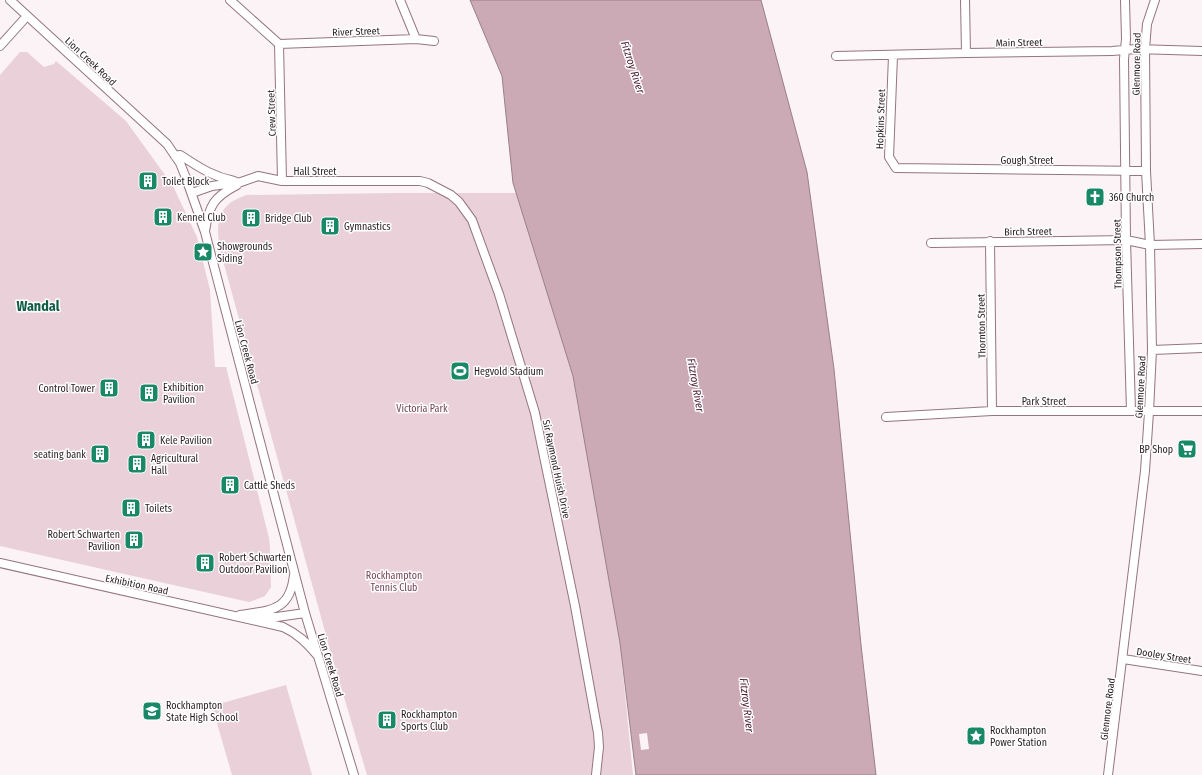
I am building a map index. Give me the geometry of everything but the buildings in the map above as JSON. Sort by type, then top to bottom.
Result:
[{"type":"street","name":"Lion Creek Road","points":[[10,0],[167,144],[180,163],[205,232],[305,613],[354,775]]},
{"type":"street","points":[[230,0],[279,44]]},
{"type":"street","points":[[400,0],[416,39]]},
{"type":"street","points":[[965,0],[966,53]]},
{"type":"street","name":"Thompson Street","points":[[1125,0],[1124,59],[1126,240],[1131,411]]},
{"type":"street","name":"Glenmore Road","points":[[1108,775],[1145,471],[1149,412],[1152,350],[1150,245],[1146,171],[1145,49],[1147,24],[1155,0]]},
{"type":"street","points":[[0,46],[27,16]]},
{"type":"street","name":"River Street","points":[[279,44],[416,39],[434,40]]},
{"type":"street","name":"Crew Street","points":[[279,44],[282,181]]},
{"type":"street","name":"Main Street","points":[[836,56],[893,56],[1145,49],[1202,50]]},
{"type":"street","name":"Hopkins Street","points":[[893,56],[889,157],[896,168],[909,169]]},
{"type":"street","points":[[175,156],[180,155],[212,175],[241,182]]},
{"type":"street","name":"Gough Street","points":[[909,169],[1146,171]]},
{"type":"street","name":"Hall Street","points":[[192,193],[212,186],[241,182],[258,176],[282,181],[420,181],[439,188]]},
{"type":"street","points":[[205,232],[212,206],[223,192],[241,182]]},
{"type":"street","name":"Sir Raymond Huish Drive","points":[[439,188],[459,202],[472,220],[499,294],[534,408],[575,606],[598,733],[599,747],[596,775]]},
{"type":"street","name":"Birch Street","points":[[931,243],[1126,240],[1150,245],[1202,244]]},
{"type":"street","name":"Thornton Street","points":[[990,241],[992,411]]},
{"type":"street","points":[[1152,350],[1202,348]]},
{"type":"street","name":"Park Street","points":[[886,416],[992,411],[1202,411]]},
{"type":"street","name":"Exhibition Road","points":[[0,564],[283,627],[305,640],[319,658]]},
{"type":"street","name":"Exhibition Road","points":[[235,616],[269,610],[279,606],[288,598],[291,592],[295,571]]},
{"type":"street","name":"Exhibition Road","points":[[235,616],[277,617],[305,613]]},
{"type":"street","name":"Dooley Street","points":[[1123,659],[1202,671]]},
{"type":"green space","points":[[20,52],[27,52],[44,67],[54,64],[56,61],[126,121],[173,186],[197,237],[210,290],[215,367],[226,367],[269,538],[271,587],[265,596],[249,602],[0,546],[0,75]]},
{"type":"green space","name":"Victoria Park","points":[[516,193],[573,376],[620,643],[633,775],[367,775],[329,646],[222,257],[218,229],[224,209],[232,201],[246,195]]},
{"type":"green space","points":[[286,685],[312,775],[232,775],[212,706]]},
{"type":"water","name":"Fitzroy River","points":[[470,0],[761,0],[807,172],[834,369],[861,645],[876,775],[636,775],[620,643],[573,376],[513,183],[502,76]]},
{"type":"pier","points":[[647,733],[649,749],[641,750],[639,734]]},
{"type":"place","name":"Toilet Block","points":[[148,181]]},
{"type":"place","name":"360 Church","points":[[1095,197]]},
{"type":"place","name":"Kennel Club","points":[[163,217]]},
{"type":"place","name":"Bridge Club","points":[[251,218]]},
{"type":"place","name":"Gymnastics","points":[[330,226]]},
{"type":"place","name":"Showgrounds Siding","points":[[203,252]]},
{"type":"place","name":"Hegvold Stadium","points":[[460,371]]},
{"type":"place","name":"Control Tower","points":[[109,388]]},
{"type":"place","name":"Exhibition Pavilion","points":[[149,393]]},
{"type":"place","name":"Kele Pavilion","points":[[146,440]]},
{"type":"place","name":"BP Shop","points":[[1187,449]]},
{"type":"place","name":"seating bank","points":[[100,454]]},
{"type":"place","name":"Agricultural Hall","points":[[137,464]]},
{"type":"place","name":"Cattle Sheds","points":[[230,485]]},
{"type":"place","name":"Toilets","points":[[131,508]]},
{"type":"place","name":"Robert Schwarten Pavilion","points":[[134,540]]},
{"type":"place","name":"Robert Schwarten Outdoor Pavilion","points":[[205,563]]},
{"type":"place","name":"Rockhampton State High School","points":[[152,711]]},
{"type":"place","name":"Rockhampton Sports Club","points":[[387,720]]},
{"type":"place","name":"Rockhampton Power Station","points":[[976,736]]},
{"type":"district","name":"Wandal","points":[[38,306]]},
{"type":"park label","name":"Rockhampton Tennis Club","points":[[394,580]]}]
